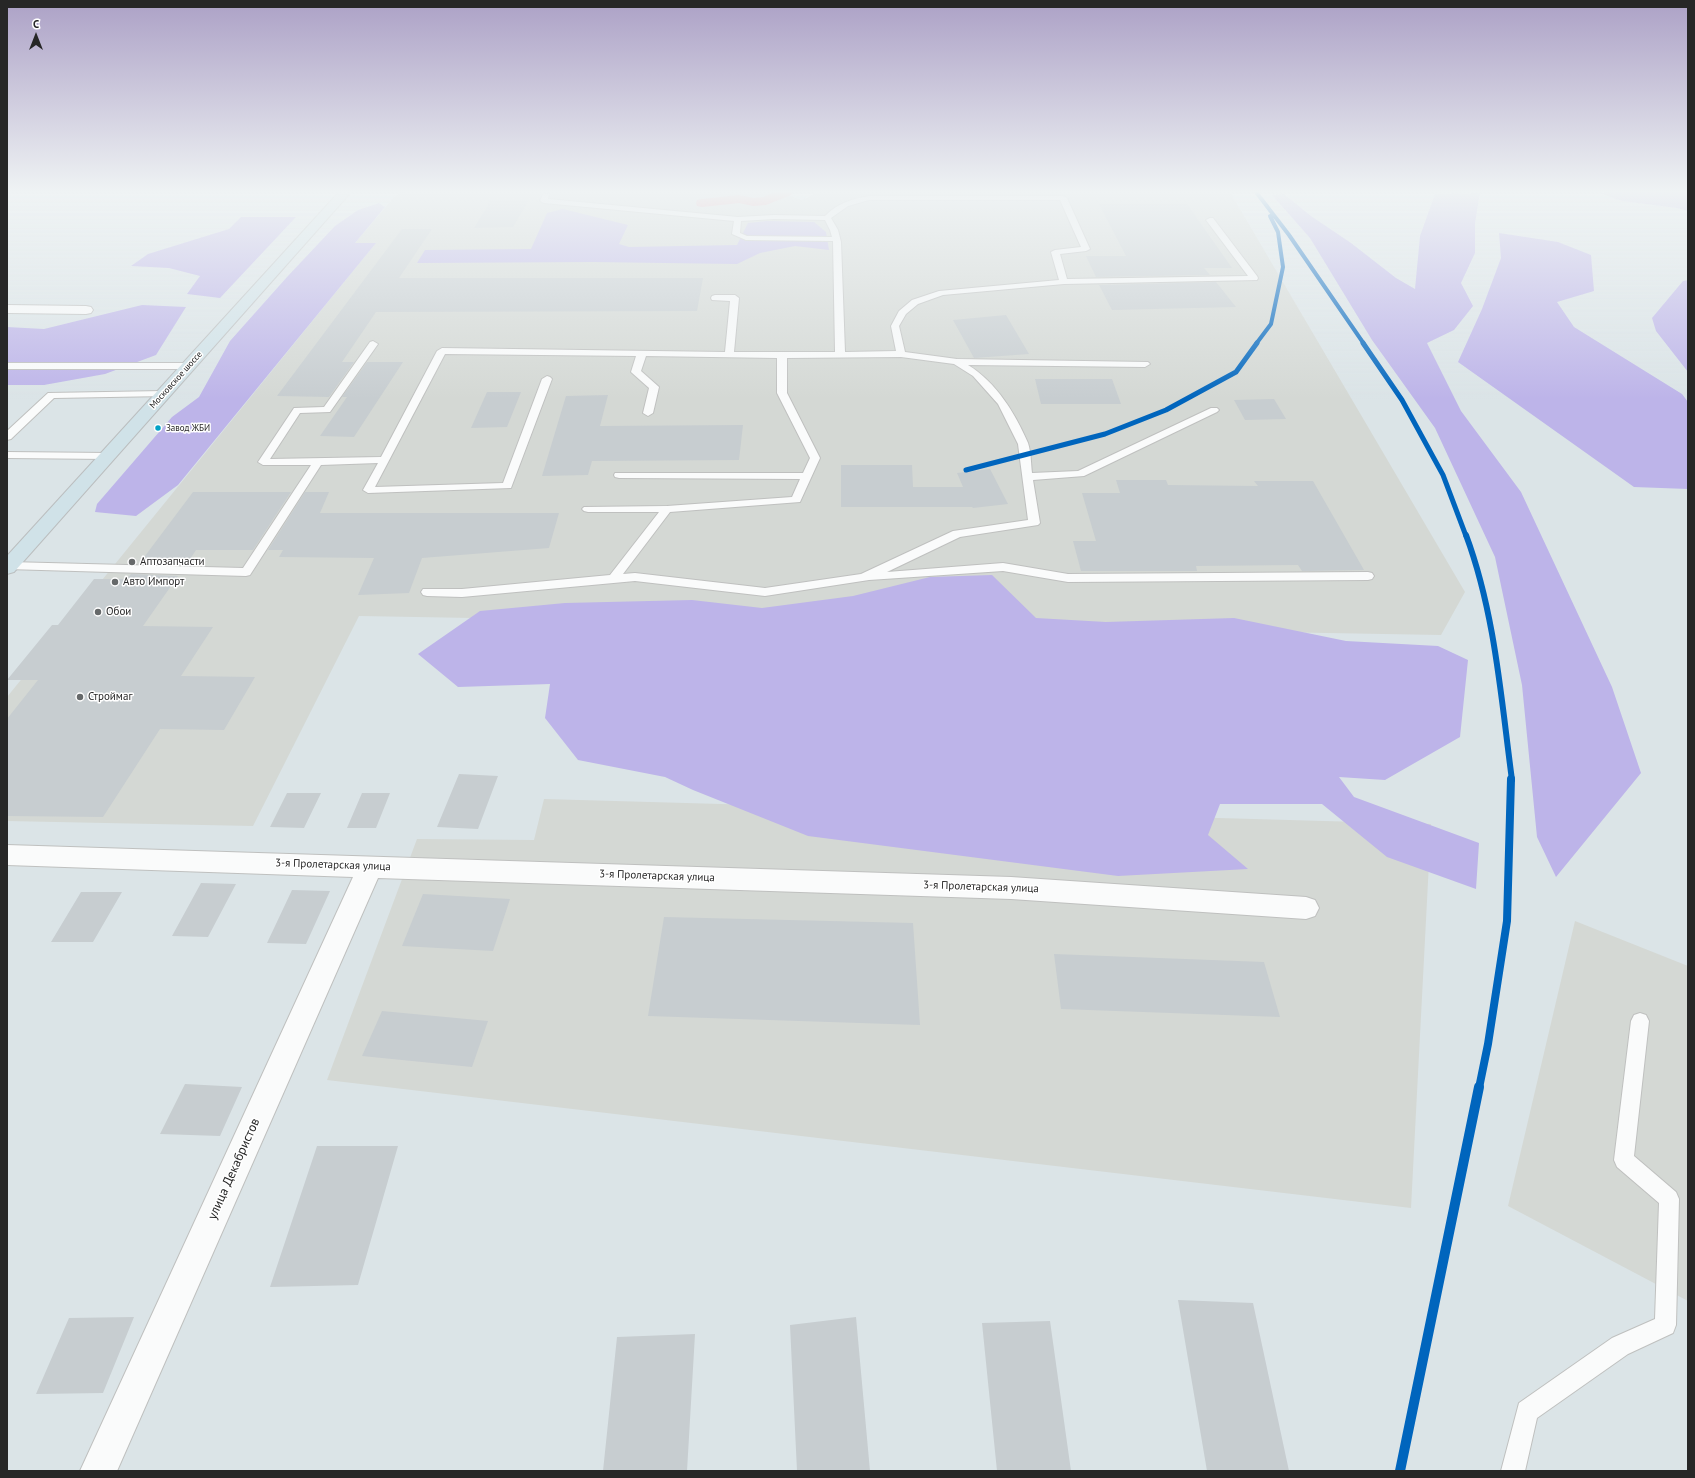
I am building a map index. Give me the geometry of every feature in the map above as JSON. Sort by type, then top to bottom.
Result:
[{"type":"highway","name":"Московское шоссе","points":[[8,567],[283,261]]},
{"type":"street","points":[[7,309],[86,310]]},
{"type":"street","name":"3-я Пролетарская улица","points":[[7,855],[1011,888],[1306,908]]},
{"type":"street","name":"улица Декабристов","points":[[98,1471],[370,867]]},
{"type":"lane","points":[[837,261],[840,354]]},
{"type":"lane","points":[[1058,261],[1064,282]]},
{"type":"lane","points":[[902,354],[895,326],[902,313],[916,302],[942,293],[1064,282],[1254,278],[1241,261]]},
{"type":"lane","points":[[715,298],[735,298],[729,354]]},
{"type":"lane","points":[[373,344],[327,410],[297,410],[263,462],[385,460]]},
{"type":"lane","points":[[547,379],[507,486],[368,490],[442,351],[902,354],[957,362],[1145,364]]},
{"type":"lane","points":[[642,353],[636,372],[654,387],[648,413]]},
{"type":"lane","points":[[588,509],[667,509],[796,500],[815,458],[782,393],[782,354]]},
{"type":"lane","points":[[864,578],[957,534],[1034,523],[1023,444],[1002,403],[976,374],[957,362]]},
{"type":"lane","points":[[7,366],[188,366]]},
{"type":"lane","points":[[7,437],[51,395],[163,394]]},
{"type":"lane","points":[[1027,477],[1080,474],[1214,410]]},
{"type":"lane","points":[[7,456],[108,456]]},
{"type":"lane","points":[[8,567],[246,572],[318,462]]},
{"type":"lane","points":[[619,475],[807,476]]},
{"type":"lane","points":[[614,578],[667,509]]},
{"type":"lane","points":[[427,592],[462,593],[635,576],[766,592],[864,578],[1003,567],[1068,578],[1368,576]]},
{"type":"lane","points":[[1513,1471],[1527,1411],[1620,1346],[1665,1325],[1669,1199],[1624,1160],[1640,1021]]},
{"type":"shaded area","points":[[138,261],[255,261],[220,298],[187,294],[200,276],[169,268],[131,266]]},
{"type":"shaded area","points":[[302,261],[361,261],[178,485],[136,516],[95,512],[97,504],[172,417],[199,397],[230,341]]},
{"type":"shaded area","points":[[361,261],[1271,261],[1465,592],[1441,635],[359,616],[253,826],[7,821],[7,697]]},
{"type":"shaded area","points":[[418,261],[743,261],[737,264],[593,262],[417,263]]},
{"type":"shaded area","points":[[1324,261],[1374,261],[1396,278],[1415,289],[1418,261],[1471,261],[1461,283],[1473,306],[1454,330],[1427,343],[1461,411],[1521,492],[1612,687],[1641,773],[1556,877],[1537,837],[1522,685],[1495,557],[1435,428],[1372,340]]},
{"type":"shaded area","points":[[1500,261],[1591,261],[1594,291],[1557,302],[1574,327],[1682,394],[1688,402],[1688,489],[1634,487],[1458,362],[1482,309]]},
{"type":"shaded area","points":[[1688,280],[1688,372],[1656,331],[1652,318],[1683,281]]},
{"type":"shaded area","points":[[142,305],[186,307],[156,355],[105,374],[44,385],[7,385],[7,327],[44,329]]},
{"type":"shaded area","points":[[992,575],[1036,618],[1106,622],[1234,618],[1346,641],[1438,646],[1468,660],[1460,737],[1385,780],[1339,777],[1354,797],[1479,843],[1476,889],[1387,857],[1322,804],[1220,804],[1208,835],[1248,869],[1118,876],[808,836],[693,790],[665,777],[578,760],[545,718],[550,684],[458,687],[418,654],[480,611],[565,603],[692,600],[762,608],[853,596],[930,577]]},
{"type":"shaded area","points":[[544,799],[1431,824],[1411,1208],[327,1080],[417,839],[534,840]]},
{"type":"shaded area","points":[[1575,921],[1688,966],[1688,1301],[1508,1206]]},
{"type":"building","points":[[378,261],[410,261],[399,278],[703,278],[697,311],[376,312],[342,362],[354,362],[329,397],[277,396]]},
{"type":"building","points":[[1088,261],[1227,261],[1232,268],[1204,268],[1210,275],[1096,277]]},
{"type":"building","points":[[1216,282],[1236,307],[1112,310],[1099,285]]},
{"type":"building","points":[[1006,315],[1029,354],[974,358],[953,320]]},
{"type":"building","points":[[367,362],[403,362],[354,437],[320,436],[347,397],[342,397]]},
{"type":"building","points":[[1035,379],[1112,379],[1121,404],[1041,404]]},
{"type":"building","points":[[487,392],[521,392],[507,427],[471,428]]},
{"type":"building","points":[[608,395],[600,426],[743,425],[739,460],[592,461],[588,475],[542,476],[566,396]]},
{"type":"building","points":[[1274,399],[1286,419],[1245,420],[1234,400]]},
{"type":"building","points":[[841,465],[912,465],[913,487],[963,487],[957,473],[990,469],[1008,504],[973,508],[841,507]]},
{"type":"building","points":[[1116,480],[1166,480],[1168,485],[1258,486],[1254,481],[1313,481],[1364,570],[1302,571],[1298,565],[1196,566],[1197,571],[1081,571],[1073,541],[1096,541],[1082,493],[1120,493]]},
{"type":"building","points":[[193,492],[291,492],[253,550],[196,550],[186,565],[139,564]]},
{"type":"building","points":[[305,492],[329,492],[320,513],[559,513],[549,548],[422,558],[409,593],[358,595],[374,558],[279,557],[283,550],[268,550]]},
{"type":"building","points":[[131,574],[178,576],[143,626],[213,627],[181,676],[255,677],[224,730],[160,729],[103,817],[7,816],[7,719],[38,680],[7,680],[52,625],[58,625],[94,579],[127,579]]},
{"type":"building","points":[[459,774],[498,776],[478,829],[437,827]]},
{"type":"building","points":[[287,793],[321,793],[304,828],[270,827]]},
{"type":"building","points":[[362,793],[390,793],[376,828],[347,828]]},
{"type":"building","points":[[201,883],[236,884],[208,937],[172,936]]},
{"type":"building","points":[[292,890],[330,891],[306,944],[267,943]]},
{"type":"building","points":[[81,892],[122,892],[93,942],[51,942]]},
{"type":"building","points":[[423,894],[510,899],[493,951],[402,946]]},
{"type":"building","points":[[664,917],[913,923],[920,1025],[648,1016]]},
{"type":"building","points":[[1054,954],[1264,962],[1280,1017],[1061,1009]]},
{"type":"building","points":[[382,1011],[488,1021],[472,1067],[362,1056]]},
{"type":"building","points":[[185,1084],[242,1087],[220,1136],[160,1134]]},
{"type":"building","points":[[317,1146],[398,1146],[358,1285],[270,1287]]},
{"type":"building","points":[[1178,1300],[1253,1303],[1289,1471],[1207,1471]]},
{"type":"building","points":[[134,1317],[103,1393],[36,1394],[69,1318]]},
{"type":"building","points":[[856,1317],[870,1471],[797,1471],[790,1325]]},
{"type":"building","points":[[1050,1321],[1071,1471],[997,1471],[982,1323]]},
{"type":"building","points":[[695,1334],[687,1471],[603,1471],[617,1337]]},
{"type":"transit line","points":[[966,470],[1105,434],[1166,410],[1236,372],[1271,324],[1283,267],[1282,261]]},
{"type":"transit line","points":[[1307,261],[1402,400],[1443,475],[1473,555],[1494,644],[1512,783],[1507,921],[1488,1044],[1400,1471]]},
{"type":"place","name":"Завод ЖБИ","points":[[158,428]]},
{"type":"place","name":"Аптозапчасти","points":[[132,562]]},
{"type":"place","name":"Авто Импорт","points":[[115,582]]},
{"type":"place","name":"Обои","points":[[98,612]]},
{"type":"place","name":"Строймаг","points":[[80,697]]}]
